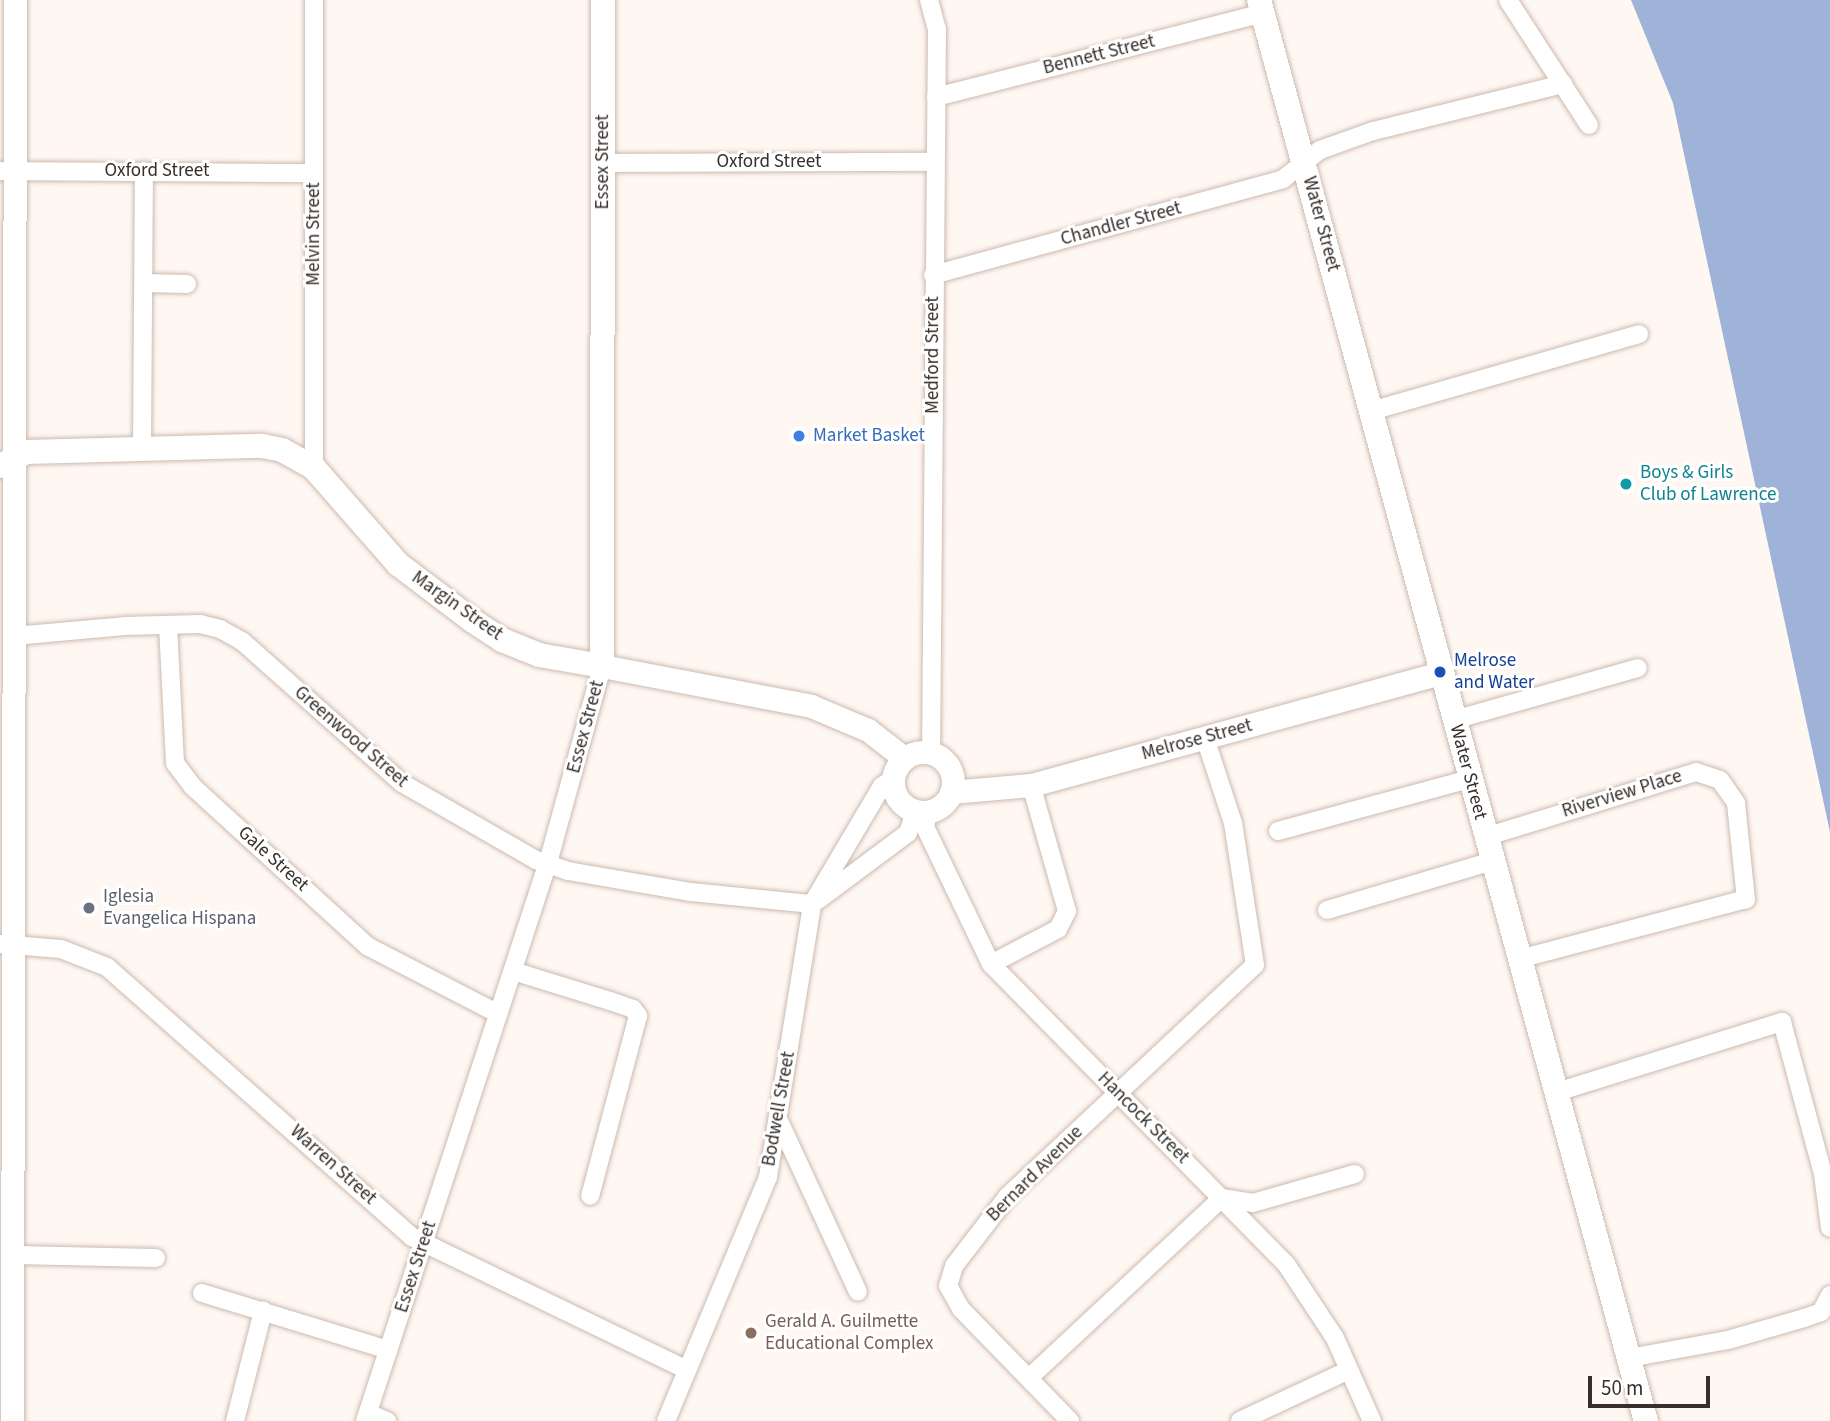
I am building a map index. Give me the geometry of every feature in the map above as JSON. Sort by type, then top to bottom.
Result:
[{"type":"main road","name":"Essex Street","points":[[602,666],[603,0]]},
{"type":"main road","name":"Water Street","points":[[1261,7],[1469,779],[1646,1421]]},
{"type":"main road","name":"Margin Street","points":[[7,462],[26,452],[262,446],[282,450],[314,468],[398,564],[436,596],[502,640],[539,655],[602,666]]},
{"type":"street","points":[[12,1421],[13,1255],[7,945],[7,745],[13,636],[7,462],[7,172],[15,0]]},
{"type":"street","name":"Melvin Street","points":[[314,0],[314,468]]},
{"type":"street","name":"Medford Street","points":[[929,0],[937,29],[931,753]]},
{"type":"street","points":[[1508,0],[1589,125]]},
{"type":"street","name":"Bennett Street","points":[[936,97],[1261,7]]},
{"type":"street","name":"Chandler Street","points":[[933,275],[1283,179],[1320,150],[1373,131],[1563,84]]},
{"type":"street","name":"Oxford Street","points":[[603,163],[935,162]]},
{"type":"street","points":[[142,448],[144,171]]},
{"type":"street","name":"Oxford Street","points":[[7,172],[314,173]]},
{"type":"street","points":[[144,283],[187,284]]},
{"type":"street","points":[[1371,411],[1639,334]]},
{"type":"street","name":"Greenwood Street","points":[[13,636],[200,624],[243,642],[402,783],[548,864],[691,892],[812,904]]},
{"type":"street","name":"Gale Street","points":[[168,625],[175,763],[193,787],[367,946],[497,1013]]},
{"type":"street","name":"Margin Street","points":[[602,666],[811,706],[867,730],[904,758]]},
{"type":"street","name":"Essex Street","points":[[367,1417],[497,1013],[548,864],[602,666]]},
{"type":"street","points":[[1454,720],[1638,668]]},
{"type":"street","name":"Melrose Street","points":[[951,792],[1031,785],[1441,673]]},
{"type":"street","name":"Bernard Avenue","points":[[1069,1421],[1031,1376],[961,1308],[948,1286],[954,1266],[1008,1196],[1255,965],[1233,823],[1205,738]]},
{"type":"street","points":[[931,753],[951,773],[951,792],[940,807],[921,811],[899,801],[893,779],[904,758],[931,753]]},
{"type":"street","name":"Riverview Place","points":[[1485,837],[1696,772],[1720,780],[1736,803],[1746,899],[1519,959]]},
{"type":"street","name":"Bodwell Street","points":[[666,1421],[768,1177],[812,904],[883,786],[893,779]]},
{"type":"street","points":[[1278,831],[1469,779]]},
{"type":"street","points":[[991,964],[1058,929],[1067,911],[1031,785]]},
{"type":"street","points":[[812,904],[908,832],[921,811]]},
{"type":"street","name":"Hancock Street","points":[[921,811],[925,827],[991,964],[1286,1264],[1329,1327],[1372,1421]]},
{"type":"street","points":[[1327,910],[1492,862]]},
{"type":"street","name":"Warren Street","points":[[7,945],[83,954],[122,978],[412,1237],[687,1370]]},
{"type":"street","points":[[513,971],[633,1009],[638,1016],[590,1196]]},
{"type":"street","points":[[1556,1092],[1782,1022],[1823,1174],[1830,1227]]},
{"type":"street","points":[[779,1121],[858,1292]]},
{"type":"street","points":[[1031,1376],[1222,1198],[1253,1203],[1355,1174]]},
{"type":"street","points":[[13,1255],[156,1258]]},
{"type":"street","points":[[202,1293],[387,1350]]},
{"type":"street","points":[[1629,1358],[1728,1340],[1804,1318],[1821,1312],[1830,1295]]},
{"type":"street","points":[[235,1421],[263,1311]]},
{"type":"street","points":[[1240,1421],[1349,1370]]},
{"type":"street","points":[[367,1417],[387,1421]]},
{"type":"water","points":[[1631,0],[1830,0],[1830,832],[1673,103]]},
{"type":"place","name":"Market Basket","points":[[799,436]]},
{"type":"place","name":"Boys & Girls Club of Lawrence","points":[[1626,484]]},
{"type":"place","name":"Melrose and Water","points":[[1440,672]]},
{"type":"place","name":"Iglesia Evangelica Hispana","points":[[89,908]]},
{"type":"place","name":"Gerald A. Guilmette Educational Complex","points":[[751,1333]]}]
